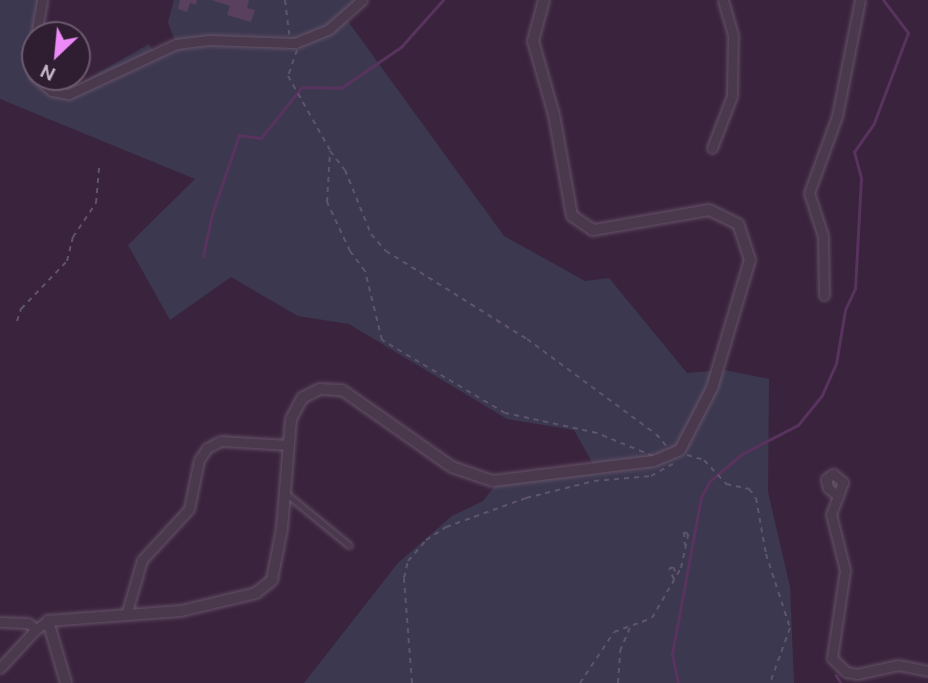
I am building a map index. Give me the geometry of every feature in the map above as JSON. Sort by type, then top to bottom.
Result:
[{"type":"street","points":[[38,21],[42,0]]},
{"type":"street","points":[[91,84],[176,44],[209,40],[295,43],[329,29],[362,0]]},
{"type":"street","points":[[0,668],[36,629],[48,621],[127,612],[181,611],[256,593],[272,580],[278,562],[291,419],[302,398],[320,389],[342,390],[452,467],[493,481],[654,461],[680,450],[712,388],[750,260],[738,224],[709,210],[593,230],[572,216],[554,115],[533,41],[544,0]]},
{"type":"street","points":[[712,148],[732,96],[733,35],[723,0]]},
{"type":"street","points":[[824,295],[823,236],[809,193],[837,116],[860,0]]},
{"type":"street","points":[[52,91],[69,94],[75,91]]},
{"type":"street","points":[[127,612],[142,560],[189,509],[198,460],[207,448],[221,441],[288,445]]},
{"type":"street","points":[[838,496],[831,514],[845,570],[832,658],[836,665],[857,674],[898,665],[928,671]]},
{"type":"street","points":[[48,621],[66,683]]},
{"type":"street","points":[[0,622],[27,623],[36,629]]},
{"type":"lane","points":[[284,492],[349,545]]},
{"type":"path","points":[[288,76],[330,151],[345,170],[371,234],[386,251],[527,339],[656,434],[671,453],[669,469],[651,476],[594,481],[526,498],[446,527],[426,540],[408,561],[404,578],[412,683]]},
{"type":"path","points":[[330,151],[327,202],[350,251],[365,271],[382,340],[505,413],[597,433],[653,456],[671,453]]},
{"type":"path","points":[[17,321],[21,309],[67,261],[73,237],[96,203],[99,165]]},
{"type":"path","points":[[686,455],[704,460],[726,484],[749,489],[755,498],[766,554],[790,628],[770,683]]},
{"type":"path","points":[[580,683],[614,632],[652,618],[685,558],[685,545]]},
{"type":"path","points":[[675,580],[669,569],[673,567],[677,575]]},
{"type":"path","points":[[618,683],[620,651],[631,626]]},
{"type":"shaded area","points":[[0,0],[46,0],[44,21],[21,21],[21,91],[91,91],[91,77],[149,44],[155,54],[176,44],[168,22],[174,0],[357,0],[364,5],[347,20],[504,236],[585,281],[609,278],[687,373],[724,370],[769,379],[768,492],[790,587],[794,683],[304,683],[398,563],[452,516],[483,501],[502,477],[594,466],[574,430],[507,419],[349,324],[298,316],[231,277],[170,320],[128,245],[195,179],[0,99]]},
{"type":"building","points":[[180,0],[197,0],[196,5],[190,3],[187,12],[178,9]]},
{"type":"building","points":[[211,0],[249,0],[247,8],[255,10],[251,22],[227,15],[230,6]]},
{"type":"waterway","points":[[203,256],[212,214],[239,135],[261,138],[302,87],[341,88],[401,47],[443,0]]},
{"type":"waterway","points":[[678,683],[672,654],[701,497],[710,481],[742,454],[798,425],[822,395],[836,364],[845,310],[855,289],[861,178],[854,152],[874,123],[908,33],[883,0]]},
{"type":"waterway","points":[[836,675],[841,683]]}]
